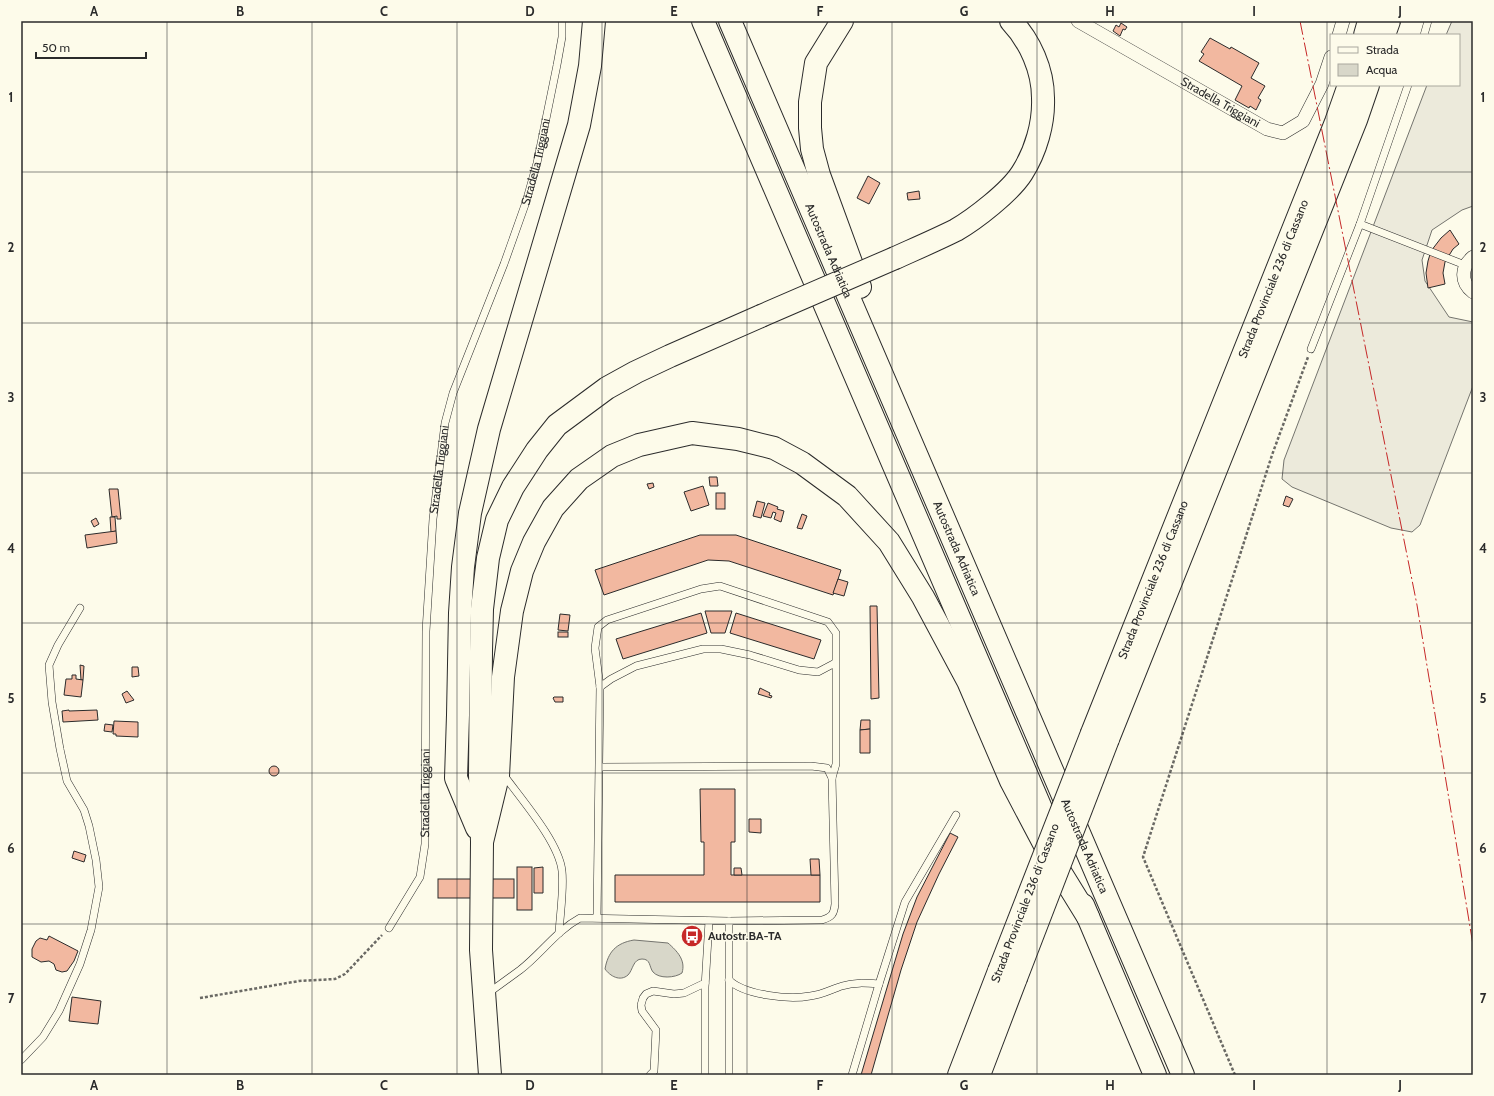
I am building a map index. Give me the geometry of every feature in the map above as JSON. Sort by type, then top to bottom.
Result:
[{"type":"highway","points":[[482,842],[456,778],[460,613],[463,567],[470,513],[489,429],[579,125],[590,66],[594,21]]},
{"type":"highway","name":"Autostrada Adriatica","points":[[703,21],[1155,1075]]},
{"type":"highway","name":"Autostrada Adriatica","points":[[730,21],[1183,1075]]},
{"type":"highway","points":[[842,21],[816,63],[810,102],[812,149],[819,175],[937,501]]},
{"type":"highway","points":[[490,1075],[482,950],[482,842],[480,775],[482,609],[488,558],[497,520],[512,487],[537,450],[558,424],[607,388],[670,356],[956,230],[990,206],[1022,174],[1032,154],[1044,111],[1043,90],[1038,64],[1025,39],[1011,21]]},
{"type":"highway","points":[[1365,34],[1369,21]]},
{"type":"highway","points":[[1384,34],[1388,21]]},
{"type":"highway","name":"Strada Provinciale 236 di Cassano","points":[[979,1075],[1008,975],[1349,86]]},
{"type":"highway","name":"Strada Provinciale 236 di Cassano","points":[[1100,736],[1356,120],[1368,86]]},
{"type":"highway","points":[[482,842],[498,776],[503,678],[512,612],[522,571],[534,542],[553,508],[579,479],[612,456],[639,445],[692,433],[738,439],[774,448],[802,463],[847,496],[889,542],[923,597],[968,681],[1011,781],[1051,857],[1088,918]]},
{"type":"highway","name":"Strada Provinciale 236 di Cassano","points":[[959,1075],[1008,975]]},
{"type":"street","name":"Stradella Triggiani","points":[[1078,21],[1267,129],[1283,133],[1303,121],[1322,84],[1330,60]]},
{"type":"street","points":[[1339,34],[1343,21]]},
{"type":"street","points":[[1469,261],[1463,278],[1473,292]]},
{"type":"lane","name":"Stradella Triggiani","points":[[388,928],[420,877],[425,844],[426,631],[433,519],[445,423],[453,393],[504,264],[526,202],[537,163],[557,66],[562,37],[562,21]]},
{"type":"lane","points":[[1424,34],[1428,21]]},
{"type":"lane","points":[[1311,349],[1360,224],[1408,86]]},
{"type":"lane","points":[[1360,224],[1469,261]]},
{"type":"lane","points":[[484,997],[519,971],[559,933],[580,918],[729,921],[822,920],[830,918],[834,912],[832,778],[836,764],[836,633],[828,622],[720,586],[701,589],[607,620],[598,627],[595,648],[600,687],[597,918]]},
{"type":"lane","points":[[21,1060],[43,1037],[59,1011],[80,964],[91,930],[99,887],[96,860],[89,826],[84,810],[67,781],[58,741],[50,680],[49,665],[58,645],[80,608]]},
{"type":"lane","points":[[600,687],[611,679],[636,666],[703,649],[721,649],[750,655],[800,670],[818,672],[835,663]]},
{"type":"lane","points":[[600,767],[812,766],[827,768],[832,778]]},
{"type":"lane","points":[[498,767],[531,812],[552,843],[558,855],[562,871],[559,933]]},
{"type":"lane","points":[[852,1075],[879,984],[906,902],[956,815]]},
{"type":"lane","points":[[705,1075],[705,983],[710,921]]},
{"type":"lane","points":[[729,921],[729,1075]]},
{"type":"lane","points":[[729,980],[747,991],[790,997],[810,997],[844,985],[861,982],[879,984]]},
{"type":"lane","points":[[650,1075],[654,1071],[656,1030],[642,1011],[640,1005],[643,998],[646,994],[653,991],[674,994],[684,993],[705,983]]},
{"type":"path","points":[[1235,1075],[1142,857],[1272,455],[1311,349]]},
{"type":"path","points":[[200,998],[299,981],[335,979],[345,974],[388,928]]},
{"type":"shaded area","points":[[1452,21],[1473,21],[1473,206],[1462,210],[1432,230],[1422,260],[1425,281],[1449,317],[1473,322],[1473,386],[1420,525],[1412,532],[1391,528],[1292,487],[1282,479],[1284,460],[1427,86],[1460,86],[1460,34],[1446,34]]},
{"type":"water","points":[[634,940],[668,943],[682,960],[682,973],[671,977],[659,976],[653,972],[647,960],[639,959],[630,973],[625,977],[619,978],[612,976],[605,969],[611,953],[622,943]]},
{"type":"building","points":[[1121,23],[1127,27],[1125,30],[1123,29],[1120,36],[1113,31],[1116,25],[1119,27]]},
{"type":"building","points":[[1210,38],[1230,49],[1231,47],[1259,63],[1251,78],[1265,86],[1258,98],[1261,100],[1256,110],[1250,106],[1249,108],[1235,100],[1242,86],[1199,61],[1204,54],[1201,52]]},
{"type":"building","points":[[868,176],[880,183],[869,204],[857,198]]},
{"type":"building","points":[[919,191],[920,199],[908,200],[907,193]]},
{"type":"building","points":[[1450,230],[1459,244],[1453,249],[1445,262],[1443,273],[1445,284],[1428,288],[1426,273],[1431,251],[1441,238]]},
{"type":"building","points":[[709,477],[717,477],[718,486],[710,486]]},
{"type":"building","points":[[653,483],[654,487],[649,489],[647,484]]},
{"type":"building","points":[[703,486],[709,505],[691,511],[684,492]]},
{"type":"building","points":[[109,489],[118,489],[121,519],[117,519],[117,516],[112,517]]},
{"type":"building","points":[[716,493],[725,493],[725,509],[716,509]]},
{"type":"building","points":[[1286,496],[1293,499],[1289,507],[1283,505]]},
{"type":"building","points":[[757,501],[765,503],[761,518],[753,516]]},
{"type":"building","points":[[768,503],[778,507],[777,509],[784,511],[781,522],[774,519],[776,513],[773,512],[771,518],[763,516]]},
{"type":"building","points":[[802,514],[807,516],[802,529],[797,528]]},
{"type":"building","points":[[110,517],[115,517],[116,531],[111,532]]},
{"type":"building","points":[[96,518],[99,524],[94,527],[91,521]]},
{"type":"building","points":[[116,531],[117,543],[87,548],[85,535]]},
{"type":"building","points":[[700,535],[736,535],[841,570],[833,595],[729,561],[708,560],[604,595],[595,570]]},
{"type":"building","points":[[838,579],[848,582],[844,596],[833,593]]},
{"type":"building","points":[[870,606],[877,606],[879,698],[871,699]]},
{"type":"building","points":[[705,611],[732,611],[725,633],[711,633]]},
{"type":"building","points":[[701,613],[707,633],[623,659],[616,639]]},
{"type":"building","points":[[736,613],[821,640],[814,659],[730,633]]},
{"type":"building","points":[[560,614],[570,615],[568,631],[558,630]]},
{"type":"building","points":[[558,632],[568,632],[568,637],[558,637]]},
{"type":"building","points":[[80,665],[84,666],[83,680],[81,680]]},
{"type":"building","points":[[132,667],[138,667],[139,676],[132,677]]},
{"type":"building","points":[[72,675],[76,675],[76,679],[83,680],[81,697],[64,695],[66,679],[72,679]]},
{"type":"building","points":[[760,688],[770,693],[769,695],[772,696],[771,698],[758,694]]},
{"type":"building","points":[[127,691],[134,700],[126,703],[122,694]]},
{"type":"building","points":[[554,697],[563,697],[563,702],[555,702]]},
{"type":"building","points":[[97,710],[98,720],[63,722],[62,711]]},
{"type":"building","points":[[861,720],[870,720],[870,729],[860,730]]},
{"type":"building","points":[[114,721],[138,722],[138,737],[116,736],[116,734],[113,734]]},
{"type":"building","points":[[105,724],[113,725],[112,732],[104,731]]},
{"type":"building","points":[[870,729],[870,753],[860,753],[860,730]]},
{"type":"building","points":[[272,766],[276,766],[278,767],[278,775],[272,776],[269,773],[269,769]]},
{"type":"building","points":[[700,789],[735,789],[735,842],[731,842],[731,875],[820,875],[820,902],[615,902],[615,875],[704,875],[704,842],[701,842]]},
{"type":"building","points":[[749,819],[761,819],[761,833],[749,832]]},
{"type":"building","points":[[950,833],[958,837],[917,922],[901,970],[871,1075],[861,1075],[903,934],[917,897]]},
{"type":"building","points":[[74,851],[86,855],[84,862],[72,858]]},
{"type":"building","points":[[810,859],[819,859],[820,875],[811,875]]},
{"type":"building","points":[[517,867],[532,867],[532,910],[517,910]]},
{"type":"building","points":[[543,867],[543,893],[534,893],[534,868]]},
{"type":"building","points":[[734,868],[741,868],[742,875],[734,875]]},
{"type":"building","points":[[438,879],[514,879],[514,898],[438,898]]},
{"type":"building","points":[[49,936],[78,951],[74,961],[67,971],[62,972],[56,970],[54,964],[49,961],[41,962],[32,957],[32,949],[36,941],[40,938],[47,940]]},
{"type":"building","points":[[72,997],[101,1001],[98,1024],[69,1021]]},
{"type":"power","points":[[1300,21],[1417,605],[1473,945]]},
{"type":"place","name":"Autostr.BA-TA","points":[[692,936]]}]
